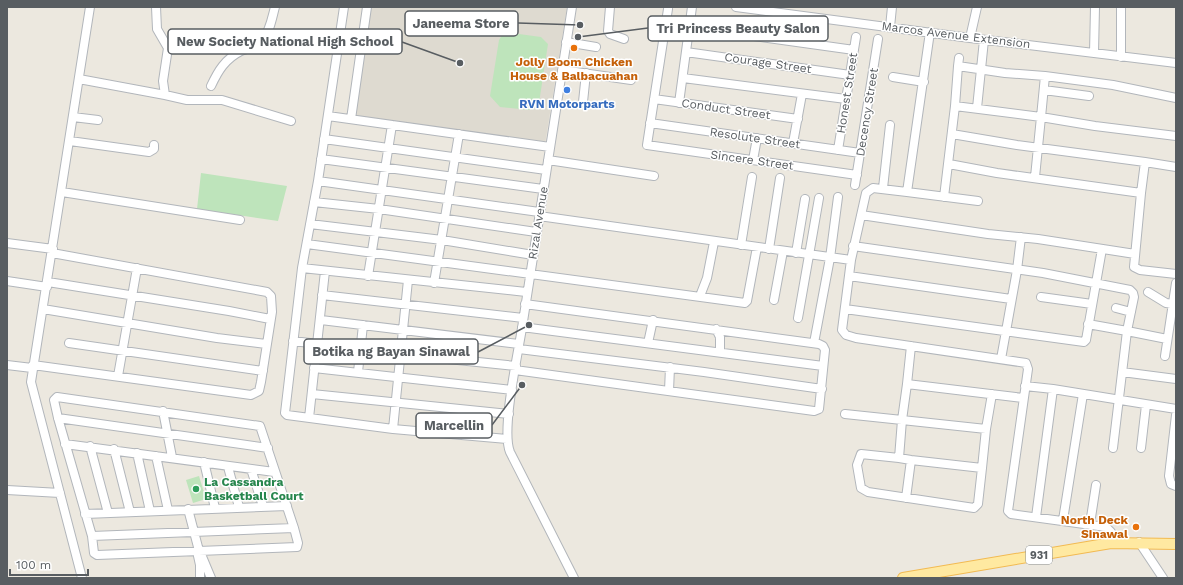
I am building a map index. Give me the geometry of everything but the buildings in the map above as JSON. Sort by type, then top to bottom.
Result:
[{"type":"main road","name":"931","points":[[903,578],[1111,544],[1139,542],[1176,544]]},
{"type":"street","points":[[82,578],[31,382],[32,367],[48,284],[90,7]]},
{"type":"street","points":[[156,7],[157,29],[168,48],[163,81],[164,95]]},
{"type":"street","points":[[211,86],[225,62],[232,56],[259,44],[264,39],[269,29],[275,7]]},
{"type":"street","points":[[344,7],[320,159],[318,181],[302,268],[284,411],[287,415],[394,429],[507,439]]},
{"type":"street","points":[[351,119],[367,7]]},
{"type":"street","name":"Rizal Avenue","points":[[572,7],[526,292],[516,368],[508,414],[507,439],[510,452],[574,578]]},
{"type":"street","points":[[610,7],[608,31],[610,34],[624,39]]},
{"type":"street","points":[[680,103],[692,7]]},
{"type":"street","name":"Marcos Avenue Extension","points":[[736,7],[984,40],[1176,63]]},
{"type":"street","points":[[890,27],[892,7]]},
{"type":"street","points":[[970,38],[977,7]]},
{"type":"street","points":[[1094,53],[1095,7]]},
{"type":"street","points":[[1121,7],[1121,57]]},
{"type":"street","points":[[650,123],[668,9]]},
{"type":"street","points":[[690,27],[854,50]]},
{"type":"street","points":[[907,192],[930,32]]},
{"type":"street","name":"Honest Street","points":[[838,150],[856,37]]},
{"type":"street","name":"Decency Street","points":[[856,185],[878,39]]},
{"type":"street","points":[[977,108],[984,40]]},
{"type":"street","points":[[566,42],[596,47]]},
{"type":"street","name":"Courage Street","points":[[686,52],[850,74]]},
{"type":"street","points":[[944,197],[949,164],[958,62],[981,70],[1045,76],[1112,85],[1176,98]]},
{"type":"street","points":[[562,70],[632,80]]},
{"type":"street","points":[[583,102],[586,73]]},
{"type":"street","points":[[1035,177],[1045,76]]},
{"type":"street","points":[[893,77],[924,82]]},
{"type":"street","points":[[683,78],[846,99]]},
{"type":"street","points":[[79,79],[188,100],[222,100],[291,120]]},
{"type":"street","points":[[1044,90],[1089,96]]},
{"type":"street","points":[[793,143],[802,94]]},
{"type":"street","name":"Conduct Street","points":[[654,99],[798,119]]},
{"type":"street","points":[[955,106],[1176,136]]},
{"type":"street","points":[[328,116],[550,147]]},
{"type":"street","points":[[73,118],[98,120]]},
{"type":"street","name":"Resolute Street","points":[[650,123],[860,153]]},
{"type":"street","name":"Sincere Street","points":[[650,123],[647,146],[857,175]]},
{"type":"street","points":[[368,276],[392,125]]},
{"type":"street","points":[[883,188],[890,125]]},
{"type":"street","points":[[434,284],[459,134]]},
{"type":"street","points":[[952,134],[1176,167]]},
{"type":"street","points":[[754,160],[757,138]]},
{"type":"street","points":[[324,139],[546,170]]},
{"type":"street","points":[[70,141],[149,152],[154,149],[154,145]]},
{"type":"street","points":[[320,159],[543,188]]},
{"type":"street","points":[[548,160],[654,176]]},
{"type":"street","points":[[1145,162],[1133,262],[1135,268],[1176,274]]},
{"type":"street","points":[[949,164],[997,173],[1035,177],[1141,193]]},
{"type":"street","points":[[741,245],[752,177]]},
{"type":"street","points":[[769,249],[780,178]]},
{"type":"street","points":[[318,181],[714,242],[851,260]]},
{"type":"street","points":[[978,201],[883,188],[870,189],[866,193],[853,246],[842,327],[846,335],[1026,363],[1028,366],[1008,512],[1012,514],[1063,520],[1108,528],[1111,532],[1111,544]]},
{"type":"street","points":[[62,192],[240,220]]},
{"type":"street","points":[[814,343],[830,258],[838,197]]},
{"type":"street","points":[[798,318],[819,198]]},
{"type":"street","points":[[796,253],[805,199]]},
{"type":"street","points":[[314,202],[379,209],[445,220],[536,232]]},
{"type":"street","points":[[860,215],[1135,254]]},
{"type":"street","points":[[310,224],[442,240],[533,255]]},
{"type":"street","points":[[1001,359],[1017,270],[1021,237]]},
{"type":"street","points":[[700,296],[707,278],[714,242]]},
{"type":"street","points":[[7,243],[263,290],[271,296],[272,302],[260,391],[251,395],[118,376],[7,365]]},
{"type":"street","points":[[307,244],[372,254],[746,302],[757,247]]},
{"type":"street","points":[[853,246],[1097,282],[1132,291],[1134,297],[1127,331],[1113,448]]},
{"type":"street","points":[[845,309],[1082,342],[1086,340],[1102,249]]},
{"type":"street","points":[[774,300],[783,251]]},
{"type":"street","points":[[118,376],[138,268]]},
{"type":"street","points":[[302,268],[434,284],[526,292]]},
{"type":"street","points":[[309,418],[321,320],[325,271]]},
{"type":"street","points":[[849,276],[1011,299]]},
{"type":"street","points":[[394,429],[397,376],[408,280]]},
{"type":"street","points":[[7,281],[48,284],[133,295],[270,319]]},
{"type":"street","points":[[1165,356],[1176,283]]},
{"type":"street","points":[[1148,292],[1163,301],[1173,304]]},
{"type":"street","points":[[322,295],[523,318]]},
{"type":"street","points":[[1041,297],[1092,304]]},
{"type":"street","points":[[400,354],[516,368],[814,411],[819,407],[822,389],[824,348],[821,344],[525,304]]},
{"type":"street","points":[[1116,308],[1131,312]]},
{"type":"street","points":[[43,309],[217,338],[266,344]]},
{"type":"street","points":[[321,320],[519,346],[822,389]]},
{"type":"street","points":[[648,343],[652,320]]},
{"type":"street","points":[[1088,324],[1167,338]]},
{"type":"street","points":[[358,372],[363,325]]},
{"type":"street","points":[[522,327],[720,351],[823,366]]},
{"type":"street","points":[[716,329],[720,337],[720,351]]},
{"type":"street","points":[[293,341],[360,349]]},
{"type":"street","points":[[69,343],[263,371]]},
{"type":"street","points":[[899,458],[911,346]]},
{"type":"street","points":[[314,368],[397,376],[512,390]]},
{"type":"street","points":[[669,391],[670,368]]},
{"type":"street","points":[[1122,372],[1176,379]]},
{"type":"street","points":[[907,384],[1023,398]]},
{"type":"street","points":[[1025,386],[1053,388],[1176,409]]},
{"type":"street","points":[[1036,517],[1053,388]]},
{"type":"street","points":[[312,394],[395,401],[508,414]]},
{"type":"street","points":[[982,468],[861,454],[857,465],[860,486],[866,491],[974,508],[978,504],[982,468],[986,429],[992,394]]},
{"type":"street","points":[[1063,520],[1083,394]]},
{"type":"street","points":[[57,397],[162,411],[257,425],[261,427],[274,472],[298,543],[295,548],[99,556],[94,553],[92,536],[58,418],[54,400],[57,397]]},
{"type":"street","points":[[1141,448],[1146,405]]},
{"type":"street","points":[[162,411],[172,457]]},
{"type":"street","points":[[845,414],[986,429]]},
{"type":"street","points":[[1176,415],[1169,476],[1171,484],[1176,486]]},
{"type":"street","points":[[58,418],[268,448]]},
{"type":"street","points":[[66,444],[114,449],[228,467],[274,472]]},
{"type":"street","points":[[90,446],[108,513]]},
{"type":"street","points":[[114,449],[130,512]]},
{"type":"street","points":[[137,453],[150,511]]},
{"type":"street","points":[[156,456],[168,510]]},
{"type":"street","points":[[906,498],[911,460]]},
{"type":"street","points":[[204,462],[215,508]]},
{"type":"street","points":[[228,467],[239,507]]},
{"type":"street","points":[[251,469],[263,506]]},
{"type":"street","points":[[1090,524],[1096,485]]},
{"type":"street","points":[[7,490],[60,493]]},
{"type":"street","points":[[85,514],[286,506]]},
{"type":"street","points":[[188,509],[199,551],[211,578]]},
{"type":"street","points":[[92,536],[294,528]]},
{"type":"street","points":[[1139,542],[1163,578]]},
{"type":"street","points":[[199,551],[200,578]]},
{"type":"shaded area","points":[[371,7],[567,7],[545,144],[353,119]]},
{"type":"green space","points":[[504,32],[541,37],[548,44],[539,103],[529,110],[500,107],[490,96],[499,40]]},
{"type":"green space","points":[[201,173],[287,186],[278,221],[197,209]]},
{"type":"green space","name":"La Cassandra Basketball Court","points":[[199,476],[206,499],[193,503],[186,480]]},
{"type":"place","name":"Janeema Store","points":[[580,25]]},
{"type":"place","name":"Tri Princess Beauty Salon","points":[[578,37]]},
{"type":"place","name":"Jolly Boom Chicken House & Balbacuahan","points":[[574,48]]},
{"type":"place","name":"New Society National High School","points":[[460,63]]},
{"type":"place","name":"RVN Motorparts","points":[[567,90]]},
{"type":"place","name":"Botika ng Bayan Sinawal","points":[[529,325]]},
{"type":"place","name":"Marcellin","points":[[522,385]]},
{"type":"place","name":"La Cassandra Basketball Court","points":[[196,489]]},
{"type":"place","name":"North Deck Sinawal","points":[[1136,527]]}]
